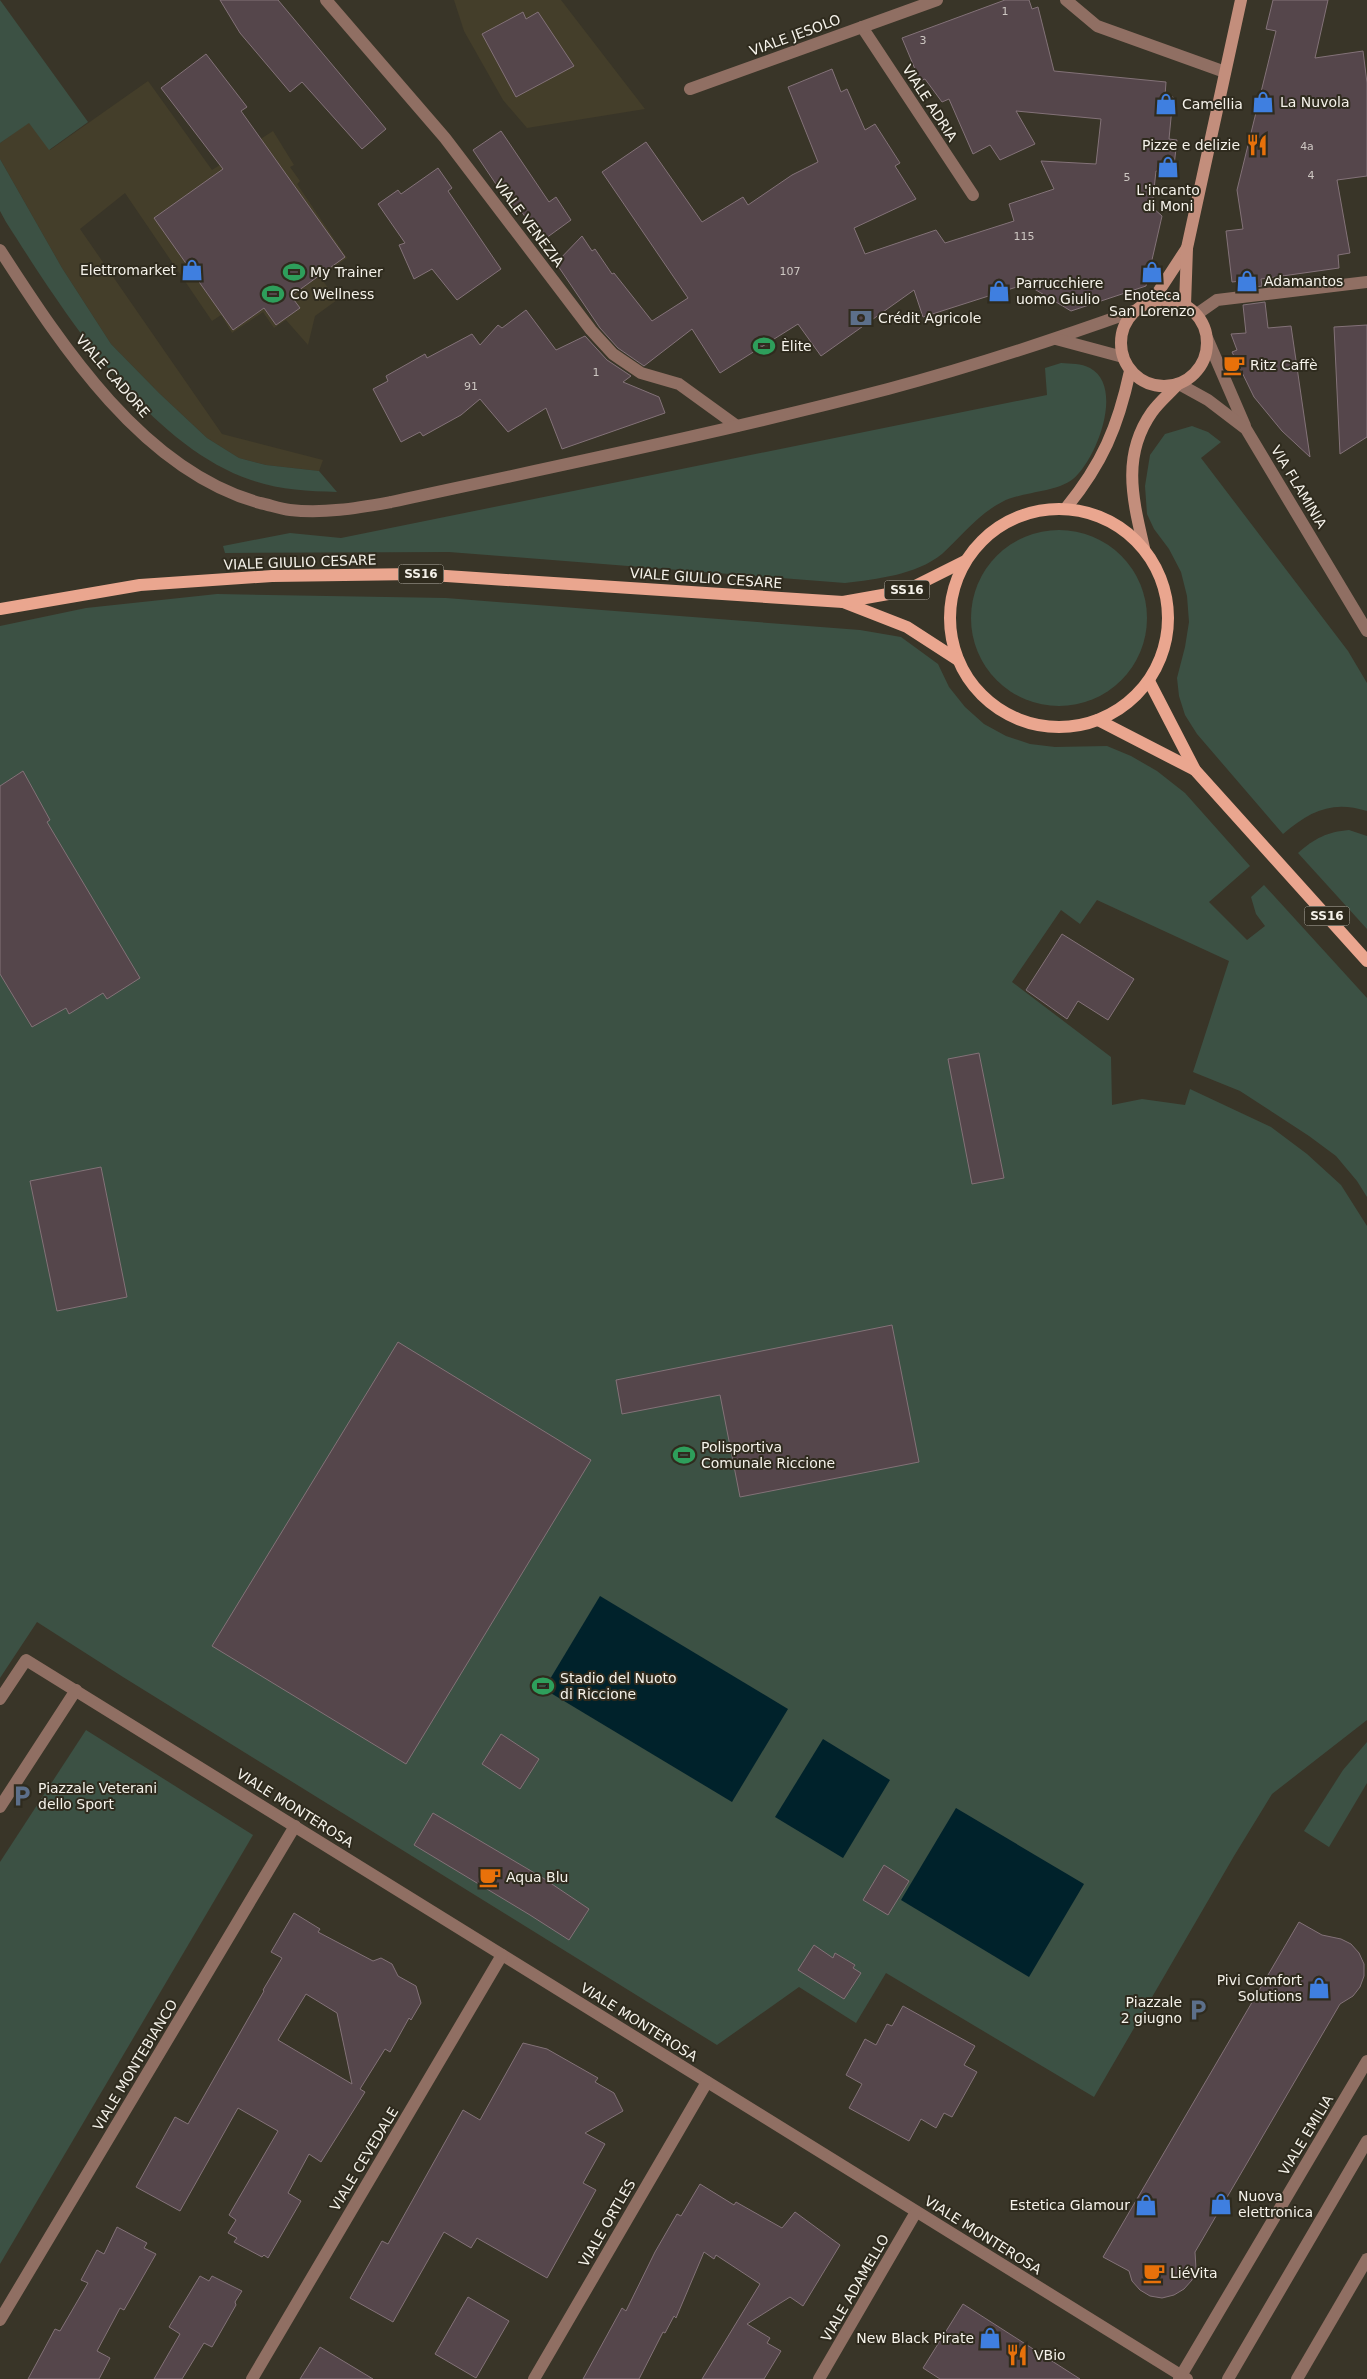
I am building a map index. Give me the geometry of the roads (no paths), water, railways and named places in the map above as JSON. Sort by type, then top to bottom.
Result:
[{"type":"main road","points":[[1185,305],[1187,248],[1241,0]]},
{"type":"main road","points":[[1153,300],[1187,248]]},
{"type":"main road","points":[[1144,548],[1132,494],[1132,470],[1142,428],[1153,410],[1179,384],[1192,377],[1201,366],[1207,352],[1207,338],[1204,325],[1197,314],[1185,305],[1164,299],[1153,300],[1134,311],[1126,321],[1120,345],[1123,357],[1130,371],[1140,379],[1153,385],[1179,384]]},
{"type":"main road","points":[[1066,508],[1099,463],[1118,420],[1130,371]]},
{"type":"main road","points":[[1066,508],[1088,512],[1108,520],[1127,531],[1144,548],[1158,568],[1166,590],[1169,614],[1167,637],[1161,660],[1149,681],[1135,697],[1118,710],[1098,720],[1078,726],[1057,727],[1036,725],[1015,718],[997,708],[981,695],[968,679],[952,644],[950,610],[952,592],[965,561],[980,542],[998,527],[1020,516],[1042,510],[1066,508]]},
{"type":"main road","name":"VIALE GIULIO CESARE","points":[[0,609],[140,586],[272,576],[406,574],[843,602],[905,591],[965,561]]},
{"type":"main road","name":"VIALE GIULIO CESARE","points":[[843,602],[907,627],[958,660]]},
{"type":"main road","name":"SS16","points":[[1149,681],[1195,770],[1367,961]]},
{"type":"main road","name":"SS16","points":[[1098,720],[1195,770]]},
{"type":"street","name":"VIALE VENEZIA","points":[[326,0],[446,138],[591,330],[613,354],[641,373],[678,384],[737,426]]},
{"type":"street","name":"VIALE JESOLO","points":[[690,89],[937,0]]},
{"type":"street","points":[[1066,0],[1097,26],[1225,72]]},
{"type":"street","name":"VIALE ADRIA","points":[[862,27],[973,195]]},
{"type":"street","name":"VIALE CADORE","points":[[0,250],[33,301],[77,361],[125,417],[176,462],[210,483],[244,498],[288,510],[339,512],[382,504],[737,426]]},
{"type":"street","points":[[1197,314],[1217,300],[1367,282]]},
{"type":"street","points":[[737,426],[890,388],[1056,339],[1134,311]]},
{"type":"street","points":[[1207,338],[1246,429]]},
{"type":"street","points":[[1056,339],[1123,357]]},
{"type":"street","name":"VIA FLAMINIA","points":[[1179,384],[1208,400],[1246,429],[1367,631]]},
{"type":"street","name":"VIALE MONTEROSA","points":[[0,1699],[26,1660],[1182,2378]]},
{"type":"street","points":[[0,1807],[76,1690]]},
{"type":"street","name":"VIALE MONTEBIANCO","points":[[0,2320],[295,1826]]},
{"type":"street","name":"VIALE CEVEDALE","points":[[252,2379],[502,1955]]},
{"type":"street","name":"VIALE EMILIA","points":[[1182,2378],[1367,2060]]},
{"type":"street","name":"VIALE ORTLES","points":[[534,2379],[706,2082]]},
{"type":"street","points":[[1228,2379],[1367,2141]]},
{"type":"street","name":"VIALE ADAMELLO","points":[[818,2379],[916,2212]]},
{"type":"street","points":[[1297,2379],[1367,2259]]},
{"type":"water","points":[[600,1596],[788,1709],[732,1802],[544,1689]]},
{"type":"water","points":[[823,1739],[890,1780],[843,1858],[775,1817]]},
{"type":"water","points":[[956,1808],[1084,1884],[1029,1977],[901,1900]]},
{"type":"place","name":"La Nuvola","points":[[1263,102]]},
{"type":"place","name":"Camellia","points":[[1166,104]]},
{"type":"place","name":"Pizze e delizie","points":[[1257,145]]},
{"type":"place","name":"L'incanto di Moni","points":[[1168,167]]},
{"type":"place","name":"Elettromarket","points":[[192,270]]},
{"type":"place","name":"My Trainer","points":[[294,272]]},
{"type":"place","name":"Enoteca San Lorenzo","points":[[1152,272]]},
{"type":"place","name":"Adamantos","points":[[1247,281]]},
{"type":"place","name":"Parrucchiere uomo Giulio","points":[[999,291]]},
{"type":"place","name":"Co Wellness","points":[[273,294]]},
{"type":"place","name":"Crédit Agricole","points":[[861,318]]},
{"type":"place","name":"Èlite","points":[[764,346]]},
{"type":"place","name":"Ritz Caffè","points":[[1234,365]]},
{"type":"place","name":"Polisportiva Comunale Riccione","points":[[684,1455]]},
{"type":"place","name":"Stadio del Nuoto di Riccione","points":[[543,1686]]},
{"type":"place","name":"Piazzale Veterani dello Sport","points":[[22,1796]]},
{"type":"place","name":"Aqua Blu","points":[[490,1877]]},
{"type":"place","name":"Pivi Comfort Solutions","points":[[1319,1988]]},
{"type":"place","name":"Piazzale 2 giugno","points":[[1198,2010]]},
{"type":"place","name":"Nuova elettronica","points":[[1221,2204]]},
{"type":"place","name":"Estetica Glamour","points":[[1146,2205]]},
{"type":"place","name":"LiéVita","points":[[1154,2273]]},
{"type":"place","name":"New Black Pirate","points":[[990,2338]]},
{"type":"place","name":"VBio","points":[[1017,2355]]}]
